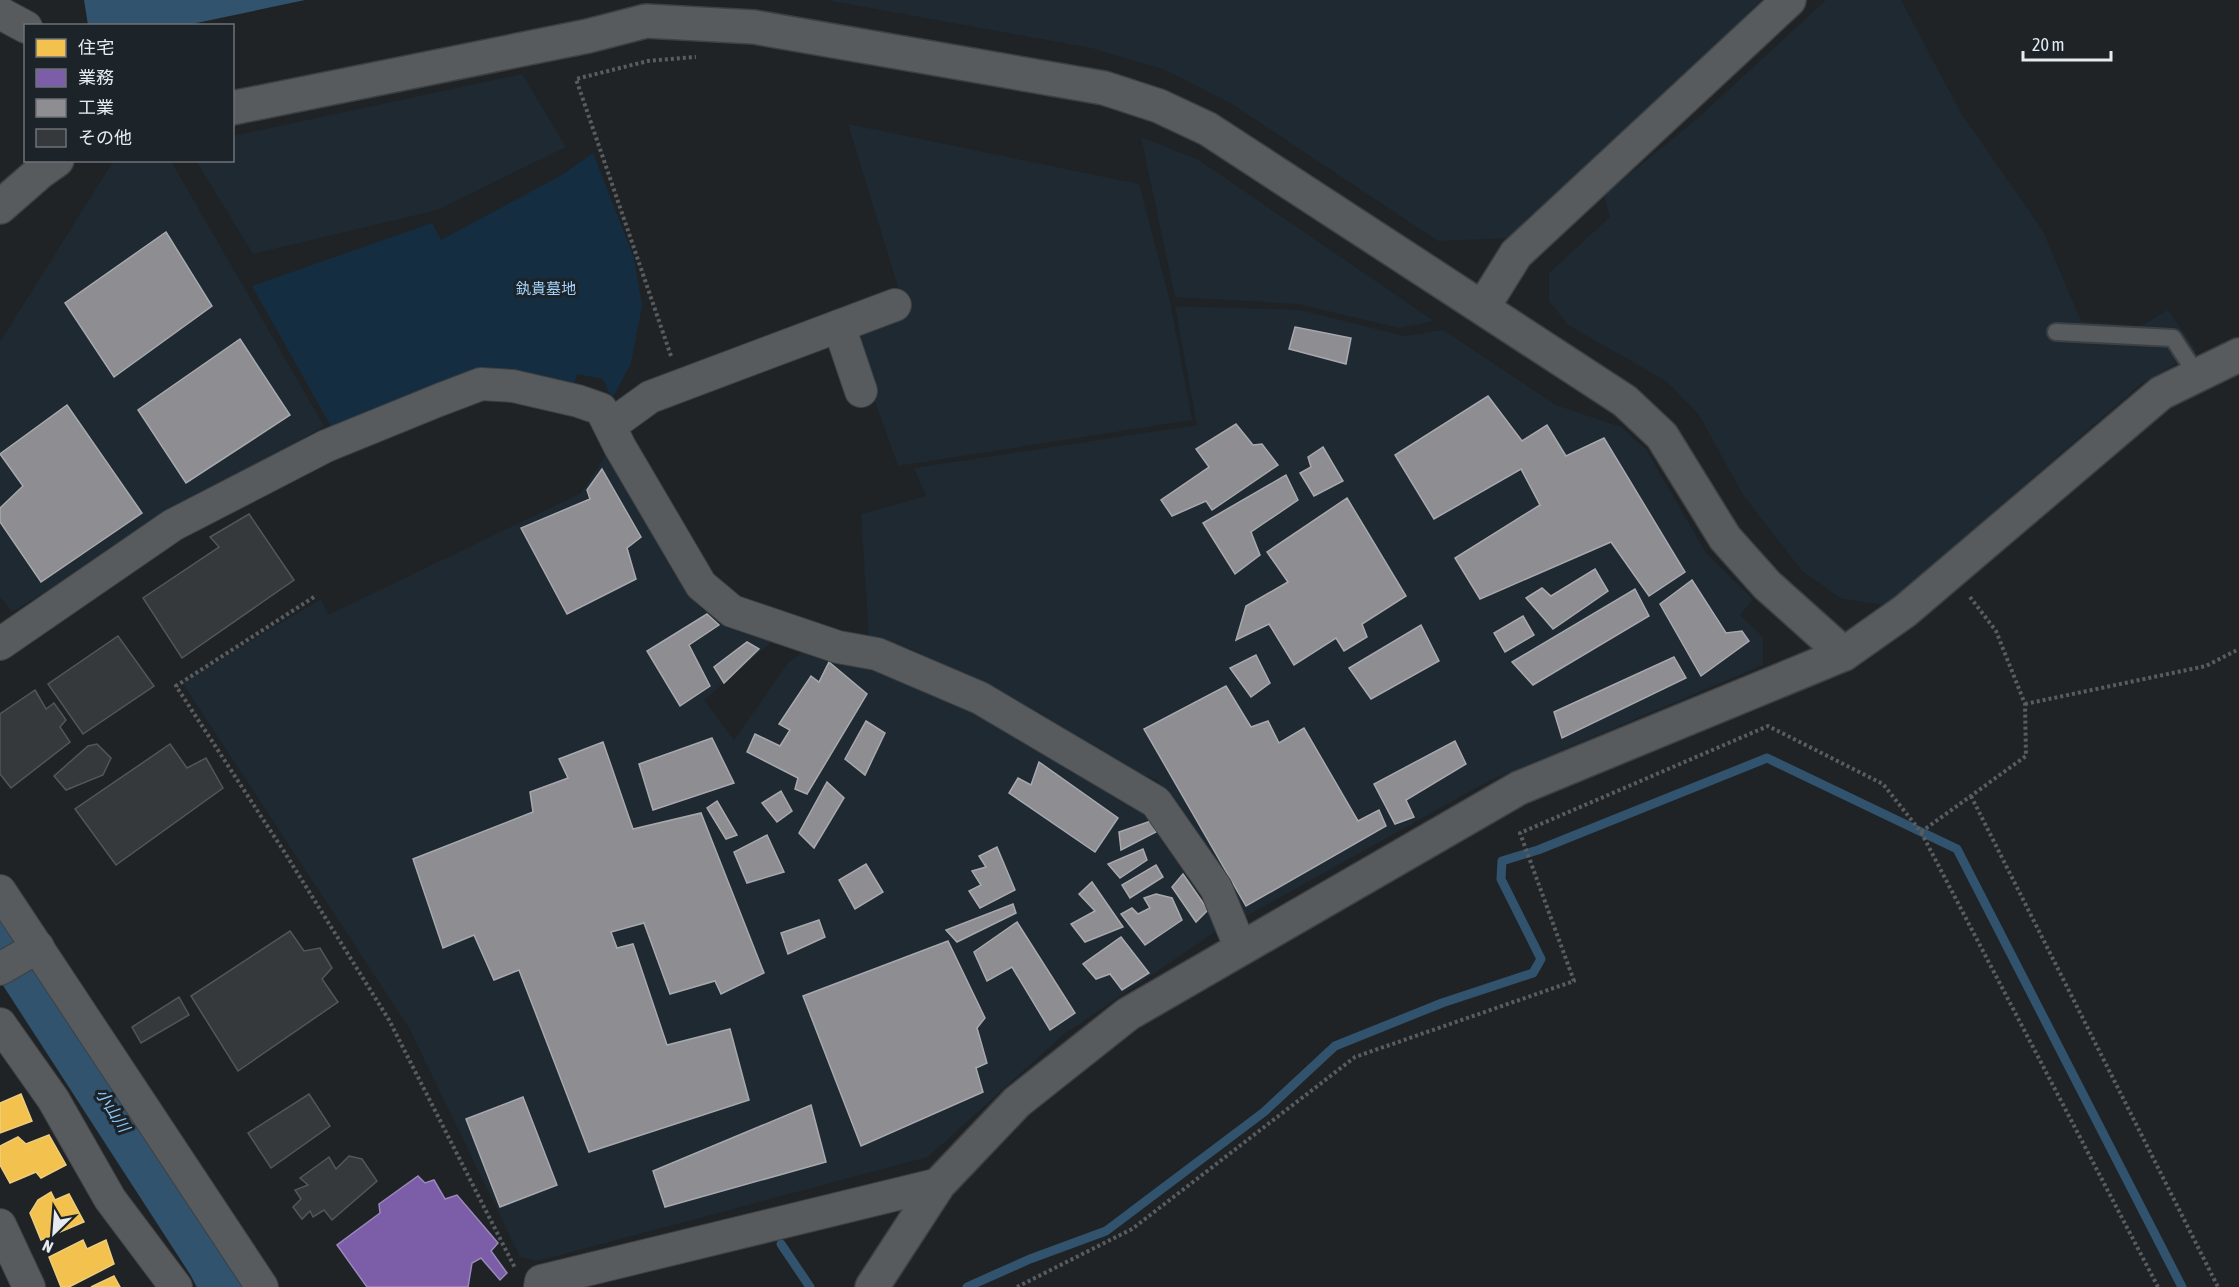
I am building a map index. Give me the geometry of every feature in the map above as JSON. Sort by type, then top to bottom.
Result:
[{"type":"street","points":[[1483,307],[1516,254],[1788,0]]},
{"type":"street","points":[[234,108],[588,36],[647,11],[1042,76],[1104,88],[1160,105],[1208,129],[1625,401],[1662,436],[1725,538],[1767,585],[1844,654]]},
{"type":"street","points":[[0,13],[24,26]]},
{"type":"street","points":[[0,207],[54,162]]},
{"type":"street","points":[[610,426],[650,397],[895,305]]},
{"type":"street","points":[[839,326],[861,390]]},
{"type":"street","points":[[872,1287],[939,1184],[1017,1102],[1128,1014],[1519,788],[1844,654],[1905,611],[2161,393],[2239,355]]},
{"type":"street","points":[[0,644],[173,525],[326,446],[481,384],[513,386],[578,401],[601,409],[620,447],[701,585],[732,611],[838,647],[878,654],[980,698],[1156,802],[1216,888],[1241,949]]},
{"type":"street","points":[[0,891],[262,1287]]},
{"type":"street","points":[[0,969],[38,947]]},
{"type":"street","points":[[0,1024],[53,1099],[110,1199],[176,1287]]},
{"type":"street","points":[[540,1284],[939,1184]]},
{"type":"street","points":[[0,1225],[29,1287]]},
{"type":"lane","points":[[2056,332],[2173,338],[2197,375]]},
{"type":"path","points":[[682,385],[652,306],[576,79],[648,61],[707,56]]},
{"type":"path","points":[[1921,832],[2026,756],[2025,704],[1996,631],[1951,573]]},
{"type":"path","points":[[314,597],[176,686],[285,853],[389,1020],[515,1269],[540,1284]]},
{"type":"path","points":[[2025,704],[2206,666],[2239,649]]},
{"type":"path","points":[[1017,1287],[1132,1229],[1354,1057],[1574,981],[1520,833],[1768,726],[1883,784],[1921,832],[2158,1287]]},
{"type":"path","points":[[1971,796],[2218,1287]]},
{"type":"shaded area","points":[[84,0],[305,0],[192,24],[88,24]]},
{"type":"shaded area","points":[[826,0],[1761,0],[1632,130],[1512,238],[1438,241],[1232,104],[1163,69],[1091,48]]},
{"type":"shaded area","points":[[1826,0],[1901,0],[1961,113],[2043,231],[2081,321],[2141,326],[2168,310],[2197,351],[2141,384],[1886,605],[1842,599],[1802,571],[1743,495],[1699,415],[1666,381],[1568,325],[1549,301],[1549,273],[1610,217],[1604,195],[1698,118]]},
{"type":"shaded area","points":[[522,74],[566,147],[437,210],[253,254],[197,162],[234,162],[234,136]]},
{"type":"shaded area","points":[[848,124],[1139,184],[1170,301],[1192,420],[898,466],[850,332],[906,313]]},
{"type":"shaded area","points":[[1141,137],[1199,160],[1434,321],[1399,328],[1298,304],[1175,297]]},
{"type":"shaded area","points":[[172,162],[324,426],[12,612],[0,597],[0,342],[112,163]]},
{"type":"shaded area","points":[[1175,306],[1300,310],[1404,336],[1443,330],[1556,405],[1621,427],[1646,449],[1706,553],[1753,599],[1740,615],[1763,637],[1763,665],[1487,782],[1236,922],[1173,797],[1156,780],[1110,762],[1042,714],[909,648],[869,639],[861,514],[926,496],[914,468],[1197,425]]},
{"type":"shaded area","points":[[607,453],[703,611],[713,605],[774,640],[704,700],[734,740],[788,663],[810,646],[892,669],[1021,735],[1144,810],[1192,870],[1218,930],[1063,1035],[928,1157],[538,1261],[520,1257],[409,1028],[182,682],[321,599],[328,615],[581,493]]},
{"type":"green space","name":"釻貴墓地","points":[[593,153],[634,258],[642,306],[631,363],[612,399],[603,379],[577,374],[573,386],[488,378],[337,437],[252,286],[432,223],[441,240],[562,175]]},
{"type":"building: 住宅","points":[[21,1094],[32,1121],[0,1133],[0,1103]]},
{"type":"building: 住宅","points":[[49,1135],[66,1165],[41,1178],[36,1172],[10,1183],[0,1165],[0,1146],[18,1137],[26,1144]]},
{"type":"building: 住宅","points":[[51,1192],[55,1200],[69,1194],[84,1222],[41,1240],[30,1213],[38,1200]]},
{"type":"building: 住宅","points":[[83,1240],[87,1249],[106,1240],[114,1264],[69,1287],[61,1287],[49,1257]]},
{"type":"building: 住宅","points":[[114,1276],[120,1287],[91,1287]]},
{"type":"building: 業務","points":[[418,1176],[425,1183],[434,1180],[445,1199],[457,1195],[498,1243],[491,1251],[507,1273],[500,1280],[481,1258],[472,1263],[468,1287],[367,1287],[337,1245],[380,1213],[379,1204]]},
{"type":"building: 工業","points":[[166,232],[212,306],[114,377],[65,303]]},
{"type":"building: 工業","points":[[1295,327],[1351,338],[1346,364],[1289,349]]},
{"type":"building: 工業","points":[[240,339],[290,415],[186,483],[138,410]]},
{"type":"building: 工業","points":[[1488,396],[1522,441],[1547,425],[1566,456],[1604,438],[1685,572],[1649,596],[1611,542],[1480,599],[1455,558],[1540,505],[1521,469],[1434,519],[1395,455]]},
{"type":"building: 工業","points":[[67,405],[142,513],[41,582],[0,522],[0,508],[23,486],[0,454]]},
{"type":"building: 工業","points":[[1236,424],[1253,445],[1262,444],[1278,465],[1212,510],[1206,501],[1172,516],[1161,500],[1209,467],[1196,449]]},
{"type":"building: 工業","points":[[1323,447],[1343,481],[1314,496],[1300,473],[1311,467],[1308,457]]},
{"type":"building: 工業","points":[[602,469],[641,537],[627,548],[636,579],[567,614],[521,528],[590,499],[587,490]]},
{"type":"building: 工業","points":[[1286,475],[1298,500],[1251,532],[1260,555],[1235,574],[1203,523]]},
{"type":"building: 工業","points":[[1347,498],[1406,596],[1362,624],[1367,637],[1344,651],[1336,638],[1294,665],[1269,624],[1236,640],[1246,606],[1288,582],[1267,552]]},
{"type":"building: 工業","points":[[1595,569],[1608,591],[1553,629],[1526,598],[1542,588],[1551,596]]},
{"type":"building: 工業","points":[[1692,580],[1726,633],[1742,631],[1749,641],[1701,676],[1660,604]]},
{"type":"building: 工業","points":[[1635,589],[1649,616],[1533,685],[1512,662]]},
{"type":"building: 工業","points":[[707,614],[719,625],[689,645],[710,686],[680,706],[647,651]]},
{"type":"building: 工業","points":[[1523,616],[1534,635],[1505,652],[1494,633]]},
{"type":"building: 工業","points":[[1421,625],[1439,661],[1371,699],[1349,668]]},
{"type":"building: 工業","points":[[747,642],[759,649],[724,683],[714,667]]},
{"type":"building: 工業","points":[[1256,655],[1270,683],[1251,697],[1230,668]]},
{"type":"building: 工業","points":[[1674,657],[1686,678],[1562,738],[1554,712]]},
{"type":"building: 工業","points":[[829,662],[867,694],[807,794],[795,789],[798,778],[747,752],[755,734],[780,746],[790,730],[779,724],[811,676],[819,682]]},
{"type":"building: 工業","points":[[1226,686],[1251,727],[1268,721],[1279,743],[1304,728],[1358,821],[1379,810],[1386,826],[1246,906],[1144,729]]},
{"type":"building: 工業","points":[[866,721],[885,733],[865,775],[845,759]]},
{"type":"building: 工業","points":[[712,738],[734,783],[653,810],[639,764]]},
{"type":"building: 工業","points":[[1455,741],[1466,764],[1406,800],[1414,817],[1395,824],[1374,784]]},
{"type":"building: 工業","points":[[603,742],[633,829],[701,813],[764,973],[721,994],[715,981],[670,994],[644,923],[611,932],[617,948],[633,944],[667,1045],[730,1029],[749,1100],[589,1152],[519,970],[494,980],[474,935],[443,948],[413,859],[533,812],[530,792],[568,778],[559,759]]},
{"type":"building: 工業","points":[[1039,762],[1118,818],[1095,852],[1009,793],[1018,778],[1031,785]]},
{"type":"building: 工業","points":[[827,782],[844,798],[814,848],[799,833]]},
{"type":"building: 工業","points":[[781,791],[792,811],[777,822],[762,803]]},
{"type":"building: 工業","points":[[717,801],[737,835],[726,839],[707,808]]},
{"type":"building: 工業","points":[[1151,821],[1156,832],[1121,850],[1119,832]]},
{"type":"building: 工業","points":[[767,835],[784,872],[747,883],[734,852]]},
{"type":"building: 工業","points":[[997,847],[1015,890],[980,908],[969,891],[981,885],[972,871],[986,867],[979,856]]},
{"type":"building: 工業","points":[[1143,849],[1147,860],[1120,878],[1108,864]]},
{"type":"building: 工業","points":[[866,864],[883,892],[855,909],[839,880]]},
{"type":"building: 工業","points":[[1156,865],[1163,877],[1130,898],[1122,885]]},
{"type":"building: 工業","points":[[1183,874],[1208,910],[1196,922],[1172,887]]},
{"type":"building: 工業","points":[[1092,882],[1123,927],[1085,942],[1071,924],[1095,911],[1079,894]]},
{"type":"building: 工業","points":[[1156,894],[1172,898],[1182,920],[1145,945],[1121,914],[1132,908],[1138,914],[1150,908],[1144,898]]},
{"type":"building: 工業","points":[[1013,904],[1016,913],[957,942],[946,930]]},
{"type":"building: 工業","points":[[819,920],[825,937],[788,954],[781,933]]},
{"type":"building: 工業","points":[[1017,922],[1075,1013],[1050,1030],[1012,967],[987,981],[974,952]]},
{"type":"building: 工業","points":[[1121,937],[1149,973],[1122,990],[1110,974],[1096,979],[1083,964]]},
{"type":"building: 工業","points":[[948,941],[985,1018],[977,1028],[987,1063],[976,1068],[983,1092],[861,1146],[803,996]]},
{"type":"building: 工業","points":[[523,1097],[557,1185],[500,1207],[466,1119]]},
{"type":"building: 工業","points":[[811,1105],[826,1162],[665,1207],[653,1171]]},
{"type":"building: その他","points":[[249,514],[294,580],[182,658],[143,598],[219,547],[210,537]]},
{"type":"building: その他","points":[[118,636],[154,686],[83,734],[48,684]]},
{"type":"building: その他","points":[[35,690],[46,709],[54,703],[66,720],[60,727],[70,742],[11,788],[0,774],[0,714]]},
{"type":"building: その他","points":[[97,744],[111,758],[103,775],[66,790],[54,776],[88,746]]},
{"type":"building: その他","points":[[170,744],[187,768],[206,758],[223,788],[116,865],[75,809]]},
{"type":"building: その他","points":[[290,931],[304,951],[320,948],[332,968],[322,979],[338,1002],[238,1071],[191,996]]},
{"type":"building: その他","points":[[179,997],[189,1015],[141,1043],[132,1027]]},
{"type":"building: その他","points":[[309,1094],[330,1126],[271,1168],[248,1133]]},
{"type":"building: その他","points":[[349,1156],[362,1159],[377,1181],[332,1220],[324,1210],[313,1217],[310,1211],[302,1219],[293,1207],[301,1199],[295,1190],[308,1185],[300,1178],[329,1157],[336,1169]]},
{"type":"waterway","points":[[967,1287],[1030,1259],[1106,1231],[1264,1112],[1335,1046],[1442,1003],[1533,973],[1541,959],[1501,879],[1502,861],[1538,850],[1767,758],[1957,849],[2182,1287]]},
{"type":"waterway","name":"小山川","points":[[0,933],[213,1262],[226,1287]]},
{"type":"waterway","points":[[781,1244],[810,1287]]}]
